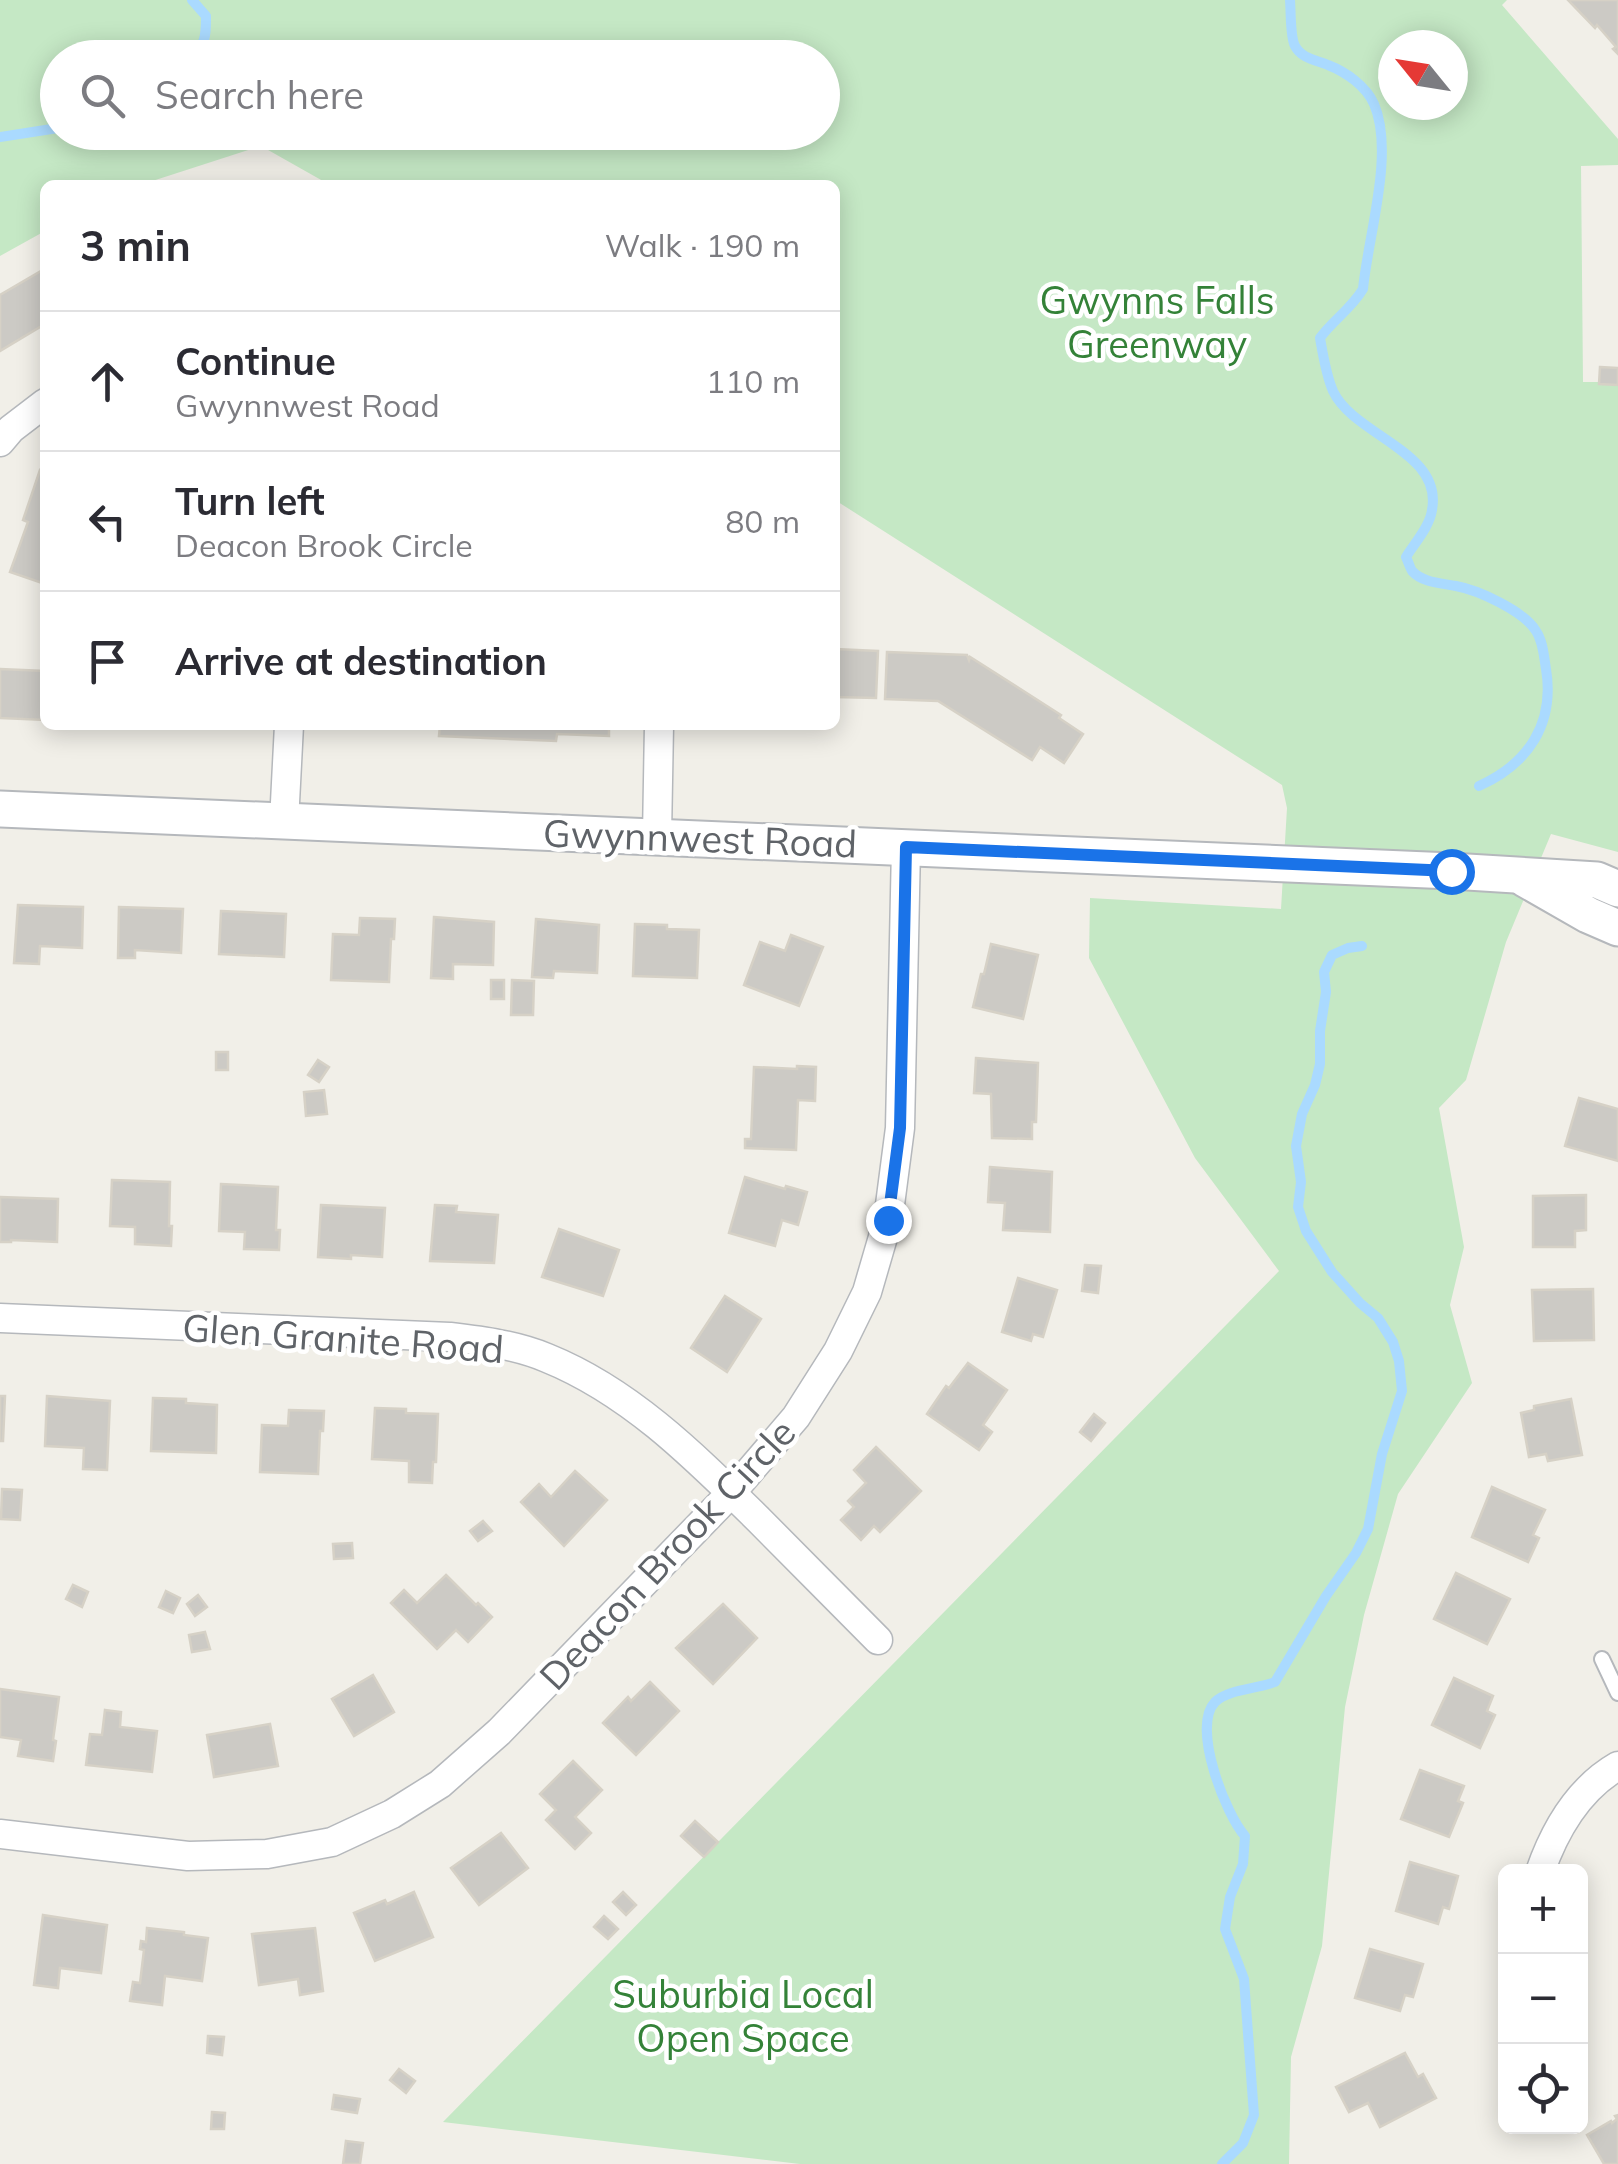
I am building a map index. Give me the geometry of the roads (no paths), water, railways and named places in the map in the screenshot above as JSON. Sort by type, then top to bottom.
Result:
[{"type":"street","points":[[0,442],[40,406]]},
{"type":"street","points":[[284,822],[289,730]]},
{"type":"street","points":[[657,836],[660,730]]},
{"type":"street","name":"Gwynnwest Road","points":[[0,809],[1415,869],[1597,880],[1618,889]]},
{"type":"street","name":"Deacon Brook Circle","points":[[0,1834],[188,1856],[268,1854],[332,1842],[377,1822],[440,1784],[498,1732],[731,1492],[796,1418],[838,1351],[867,1292],[888,1220],[900,1128],[906,847]]},
{"type":"street","name":"Gwynnwest Road","points":[[1520,876],[1618,928]]},
{"type":"street","name":"Glen Granite Road","points":[[0,1318],[450,1337],[499,1343],[548,1358],[650,1418],[731,1492],[878,1640]]},
{"type":"street","points":[[1543,1864],[1551,1840],[1568,1813],[1588,1788],[1618,1766]]},
{"type":"lane","points":[[1602,1659],[1618,1694]]},
{"type":"waterway","points":[[192,0],[206,16],[203,40]]},
{"type":"waterway","points":[[1290,0],[1295,46],[1301,54],[1342,72],[1361,86],[1374,104],[1380,124],[1381,170],[1363,289],[1320,338],[1333,391],[1359,420],[1411,458],[1432,490],[1431,516],[1406,557],[1412,571],[1427,580],[1465,588],[1500,602],[1530,623],[1542,644],[1548,689],[1542,724],[1524,754],[1479,786]]},
{"type":"waterway","points":[[0,137],[40,131]]},
{"type":"waterway","points":[[1222,2164],[1243,2143],[1254,2115],[1244,1979],[1225,1929],[1230,1897],[1243,1864],[1245,1836],[1229,1810],[1214,1770],[1207,1731],[1209,1714],[1215,1702],[1227,1694],[1275,1682],[1356,1553],[1368,1529],[1382,1454],[1402,1391],[1393,1342],[1378,1318],[1332,1272],[1306,1231],[1298,1207],[1301,1182],[1296,1146],[1302,1114],[1320,1064],[1324,972],[1332,955],[1362,946]]},
{"type":"park label","name":"Gwynns Falls Greenway","points":[[1157,322]]},
{"type":"park label","name":"Suburbia Local Open Space","points":[[743,2016]]}]
